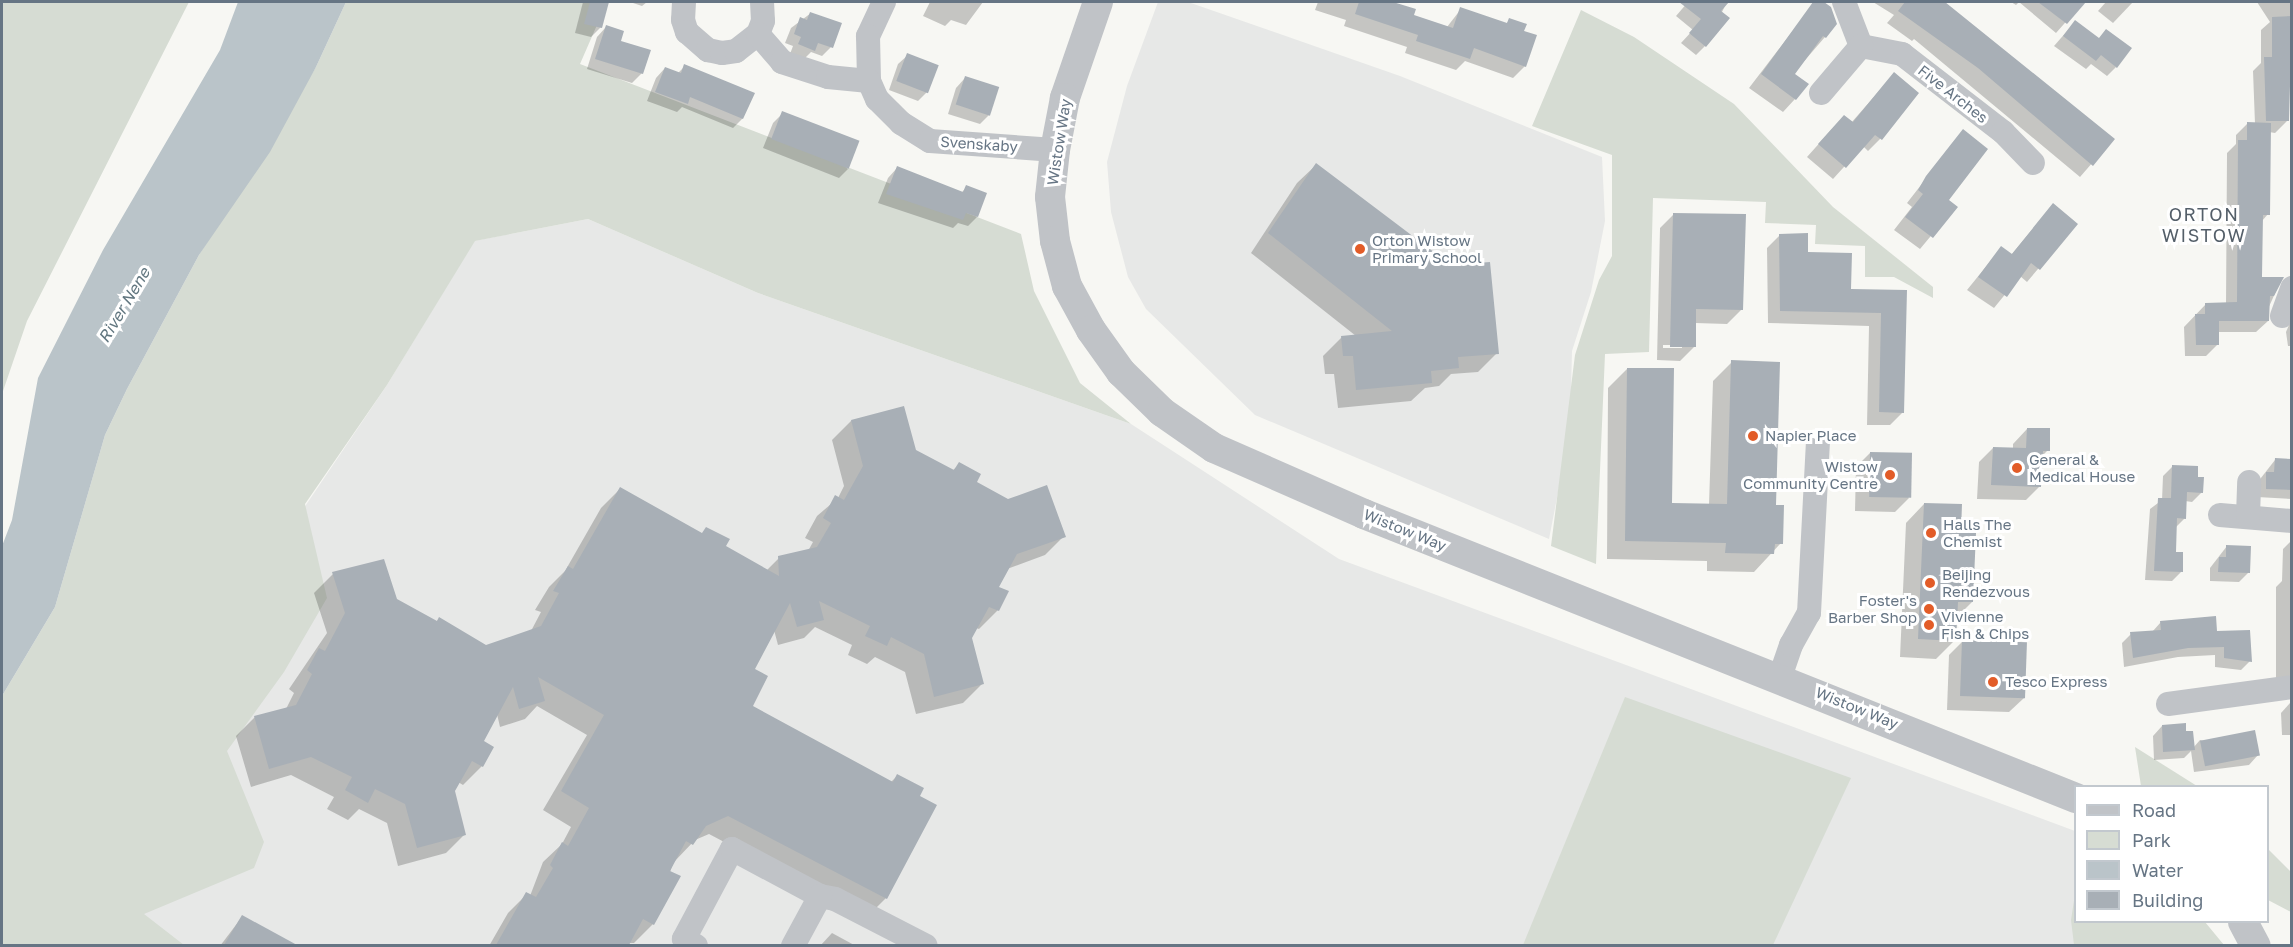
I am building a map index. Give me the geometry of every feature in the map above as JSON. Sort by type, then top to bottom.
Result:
[{"type":"street","points":[[684,2],[683,20],[687,32],[708,50],[736,51],[758,34],[763,21],[762,2]]},
{"type":"street","name":"Svenskaby","points":[[884,2],[868,36],[869,81],[877,99],[901,123],[930,141],[1055,150]]},
{"type":"street","name":"Wistow Way","points":[[1098,2],[1065,98],[1055,150],[1050,197],[1067,286],[1091,330],[1121,372],[1162,412],[1214,448],[1364,514],[1780,677],[2074,797]]},
{"type":"street","points":[[1821,93],[1861,46],[1844,2]]},
{"type":"street","points":[[758,34],[782,62],[804,71],[869,81]]},
{"type":"street","name":"Five Arches","points":[[1861,46],[1902,54],[2003,132],[2033,163]]},
{"type":"street","points":[[2282,316],[2292,288]]},
{"type":"street","points":[[1780,677],[1791,645],[1809,613],[1818,442]]},
{"type":"street","points":[[2248,516],[2249,482]]},
{"type":"street","points":[[2220,515],[2292,521]]},
{"type":"street","points":[[2168,704],[2211,687],[2292,687]]},
{"type":"street","points":[[696,945],[684,939],[732,849],[820,896],[835,899],[926,945]]},
{"type":"street","points":[[793,945],[820,896]]},
{"type":"street","points":[[2244,923],[2256,945]]},
{"type":"shaded area","name":"Orton Wistow Primary School","points":[[1158,2],[1188,2],[1400,76],[1602,157],[1605,221],[1591,292],[1572,351],[1570,431],[1549,539],[1255,415],[1146,309],[1128,277],[1111,212],[1107,162],[1127,86]]},
{"type":"shaded area","points":[[588,219],[758,293],[1131,424],[1339,559],[2074,831],[2074,945],[8,946],[387,385],[474,241]]},
{"type":"green space","points":[[2,2],[189,2],[27,321],[2,394]]},
{"type":"green space","points":[[346,2],[607,2],[580,64],[1021,234],[1034,291],[1080,383],[1131,424],[758,293],[588,219],[475,241],[387,385],[305,504],[327,598],[284,672],[227,751],[264,842],[254,868],[144,914],[184,945],[2,945],[2,696],[55,607],[105,435],[127,389],[199,255],[316,67]]},
{"type":"green space","points":[[1581,10],[1634,37],[1734,104],[1833,207],[1933,287],[1933,298],[1894,277],[1865,277],[1865,246],[1815,244],[1816,225],[1765,223],[1766,202],[1653,198],[1649,352],[1605,354],[1596,564],[1551,546],[1575,355],[1599,280],[1612,256],[1612,155],[1532,126]]},
{"type":"green space","points":[[1625,697],[1851,778],[1773,945],[1523,945]]},
{"type":"green space","points":[[2135,747],[2195,785],[2141,785]]},
{"type":"green space","points":[[2269,850],[2291,872],[2291,912],[2269,901]]},
{"type":"green space","points":[[2074,900],[2074,923],[2206,923],[2224,945],[2074,945],[2071,920]]},
{"type":"water","name":"River Nene","points":[[238,2],[346,2],[316,67],[270,152],[199,255],[127,389],[105,435],[55,607],[2,696],[2,546],[12,520],[38,378],[103,250],[220,50]]},
{"type":"building","points":[[590,2],[609,2],[602,28],[584,24]]},
{"type":"building","points":[[1359,2],[1393,2],[1416,9],[1414,15],[1453,28],[1460,7],[1507,23],[1509,18],[1527,24],[1524,31],[1537,35],[1526,67],[1474,48],[1470,59],[1416,41],[1418,35],[1355,14]]},
{"type":"building","points":[[1679,2],[1729,2],[1721,11],[1730,18],[1706,47],[1689,33],[1701,19]]},
{"type":"building","points":[[1813,2],[1824,2],[1831,7],[1837,24],[1826,38],[1823,36],[1795,74],[1809,84],[1796,100],[1761,74]]},
{"type":"building","points":[[1905,2],[1945,2],[2115,139],[2093,166],[1978,68],[1898,11]]},
{"type":"building","points":[[2038,2],[2086,2],[2067,24]]},
{"type":"building","points":[[810,12],[842,23],[833,48],[818,43],[815,51],[798,44],[801,37],[794,34],[800,17],[807,20]]},
{"type":"building","points":[[2292,16],[2289,121],[2266,121],[2264,57],[2272,57],[2272,17]]},
{"type":"building","points":[[2075,20],[2099,38],[2106,29],[2132,48],[2117,68],[2101,55],[2096,61],[2063,36]]},
{"type":"building","points":[[606,25],[624,31],[621,41],[651,50],[643,74],[595,59]]},
{"type":"building","points":[[907,53],[939,65],[928,93],[896,81]]},
{"type":"building","points":[[684,64],[755,93],[743,119],[690,97],[688,104],[655,92],[665,67],[681,73]]},
{"type":"building","points":[[1894,72],[1919,93],[1882,140],[1875,135],[1846,168],[1818,144],[1844,115],[1853,122]]},
{"type":"building","points":[[965,76],[999,87],[990,116],[956,105]]},
{"type":"building","points":[[782,111],[859,141],[849,169],[771,139]]},
{"type":"building","points":[[2247,122],[2271,123],[2270,215],[2263,215],[2262,277],[2284,277],[2274,296],[2270,296],[2269,321],[2219,321],[2219,345],[2196,345],[2195,314],[2205,314],[2205,303],[2237,302],[2238,140],[2247,140]]},
{"type":"building","points":[[1963,129],[1988,149],[1949,200],[1958,207],[1933,238],[1905,217],[1923,194],[1918,190],[1926,176]]},
{"type":"building","points":[[1316,163],[1451,265],[1490,262],[1499,354],[1458,357],[1459,368],[1431,371],[1432,383],[1356,390],[1353,356],[1343,356],[1341,336],[1392,331],[1268,233]]},
{"type":"building","points":[[897,166],[963,192],[966,185],[987,193],[978,217],[966,213],[963,220],[886,194]]},
{"type":"building","points":[[2053,203],[2078,224],[2040,270],[2031,263],[2007,297],[1978,277],[2001,246],[2012,254]]},
{"type":"building","points":[[1673,213],[1746,214],[1743,310],[1696,309],[1696,347],[1670,347]]},
{"type":"building","points":[[1808,233],[1808,252],[1852,253],[1851,289],[1907,290],[1904,413],[1879,412],[1881,313],[1780,311],[1779,234]]},
{"type":"building","name":"Napier Place","points":[[1731,360],[1780,362],[1776,505],[1784,505],[1783,544],[1775,544],[1774,554],[1725,553],[1726,543],[1625,541],[1627,368],[1674,368],[1672,503],[1727,504]]},
{"type":"building","points":[[904,406],[916,450],[954,470],[959,462],[981,474],[977,482],[1008,499],[1047,485],[1066,537],[1017,554],[999,587],[1009,591],[999,611],[989,607],[972,638],[984,684],[934,697],[924,654],[891,637],[887,646],[865,636],[870,626],[819,601],[824,620],[797,627],[790,603],[755,669],[768,676],[753,706],[893,782],[897,774],[924,788],[920,796],[937,805],[887,899],[728,816],[706,826],[693,845],[686,841],[670,871],[681,876],[654,925],[643,919],[629,945],[496,945],[526,892],[536,897],[553,868],[550,865],[562,842],[568,846],[589,808],[561,791],[604,715],[538,677],[545,701],[519,709],[513,687],[484,741],[494,747],[483,767],[472,761],[455,791],[466,835],[417,848],[405,804],[375,789],[368,803],[345,790],[352,777],[311,757],[269,769],[254,716],[296,705],[312,674],[307,670],[319,648],[325,651],[345,613],[332,572],[384,559],[397,599],[437,621],[439,617],[486,645],[541,626],[559,593],[553,591],[568,566],[573,569],[620,487],[702,533],[706,527],[730,539],[726,546],[779,576],[778,556],[817,547],[831,523],[823,518],[835,495],[844,500],[863,466],[851,420]]},
{"type":"building","name":"General & Medical House","points":[[2027,428],[2050,428],[2050,451],[2043,451],[2041,487],[1991,485],[1993,447],[2026,448]]},
{"type":"building","name":"Wistow Community Centre","points":[[1870,452],[1912,453],[1911,498],[1869,497]]},
{"type":"building","points":[[2275,458],[2292,459],[2292,490],[2266,489],[2266,472],[2274,472]]},
{"type":"building","points":[[2172,465],[2198,466],[2198,477],[2204,477],[2203,493],[2187,492],[2186,519],[2177,518],[2176,552],[2183,552],[2183,572],[2154,571],[2158,498],[2171,498]]},
{"type":"building","points":[[1924,503],[1962,504],[1961,532],[1976,533],[1973,602],[1958,602],[1956,641],[1918,639]]},
{"type":"building","points":[[2226,545],[2251,546],[2250,573],[2218,572],[2219,557],[2226,557]]},
{"type":"building","points":[[2216,616],[2217,631],[2250,630],[2252,662],[2224,658],[2224,647],[2188,648],[2133,658],[2130,632],[2161,630],[2160,621]]},
{"type":"building","name":"Tesco Express","points":[[1962,640],[2027,642],[2025,698],[1960,696]]},
{"type":"building","points":[[2186,723],[2186,731],[2193,731],[2195,750],[2163,752],[2162,725]]},
{"type":"building","points":[[2255,730],[2260,756],[2205,766],[2200,741]]},
{"type":"building","points":[[242,915],[297,945],[224,945]]},
{"type":"place","name":"Orton Wistow Primary School","points":[[1360,249]]},
{"type":"place","name":"Napier Place","points":[[1753,436]]},
{"type":"place","name":"General & Medical House","points":[[2017,468]]},
{"type":"place","name":"Wistow Community Centre","points":[[1890,475]]},
{"type":"place","name":"Halls The Chemist","points":[[1931,533]]},
{"type":"place","name":"Beijing Rendezvous","points":[[1930,583]]},
{"type":"place","name":"Foster's Barber Shop","points":[[1929,609]]},
{"type":"place","name":"Vivienne Fish & Chips","points":[[1929,625]]},
{"type":"place","name":"Tesco Express","points":[[1993,682]]},
{"type":"district","name":"ORTON WISTOW","points":[[2204,225]]}]
